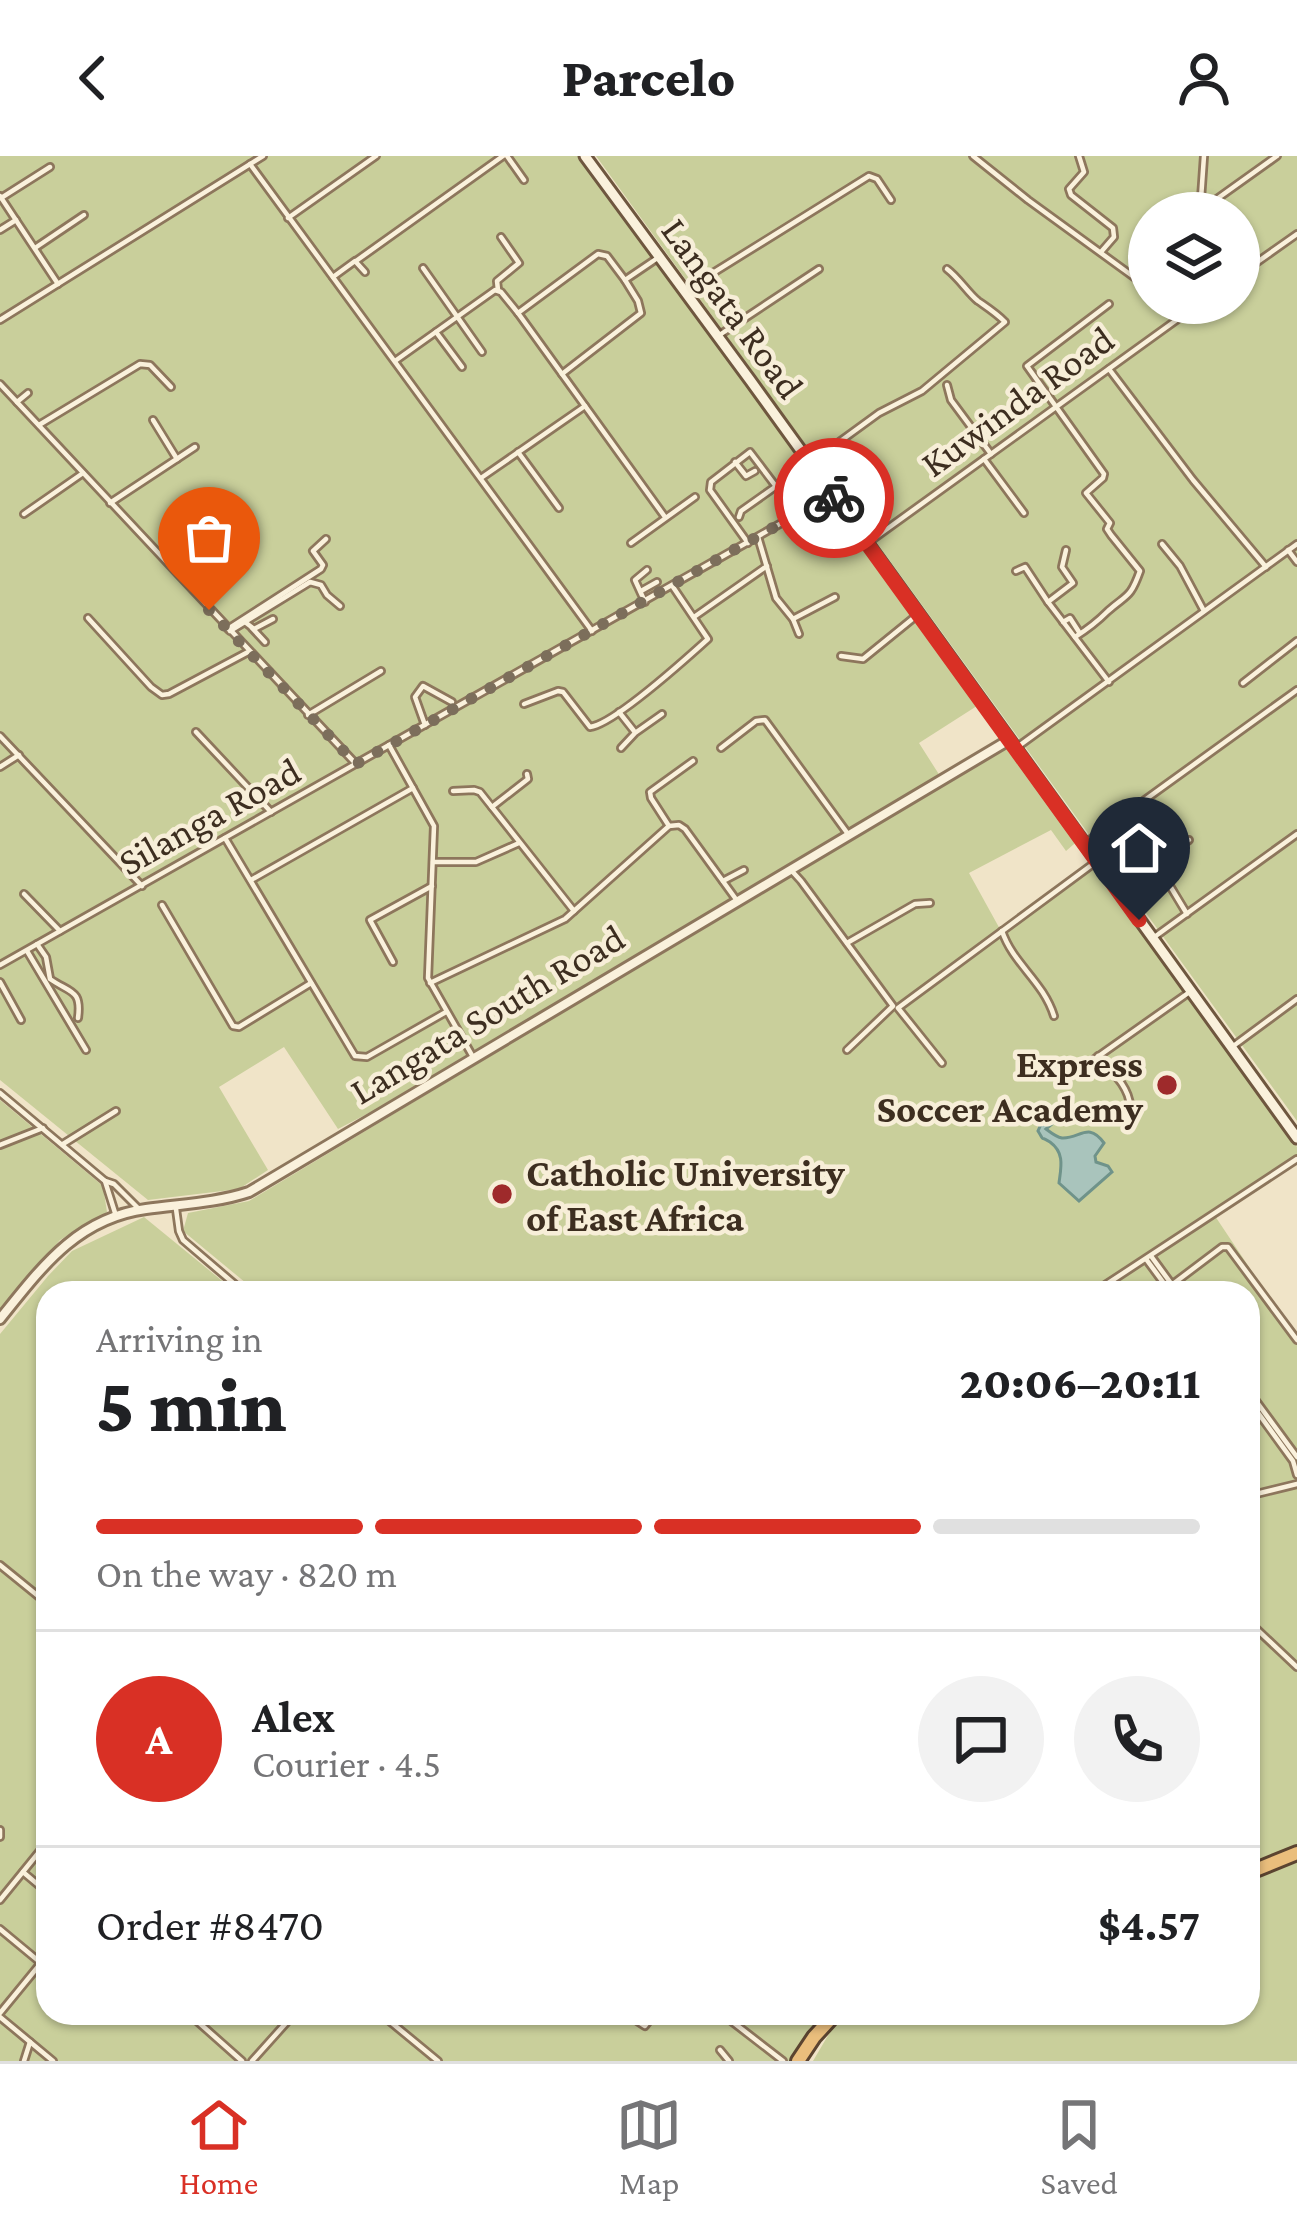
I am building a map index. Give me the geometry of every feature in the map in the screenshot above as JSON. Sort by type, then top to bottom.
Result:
[{"type":"highway","points":[[1260,1869],[1297,1853]]},
{"type":"highway","points":[[799,2061],[825,2025]]},
{"type":"main road","name":"Langata Road","points":[[585,156],[1297,1138]]},
{"type":"street","points":[[0,320],[263,156]]},
{"type":"street","points":[[289,218],[376,156]]},
{"type":"street","points":[[332,277],[505,156],[524,180]]},
{"type":"street","points":[[973,156],[1128,272]]},
{"type":"street","points":[[1079,156],[1084,172],[1069,189],[1113,228],[1114,237],[1101,252]]},
{"type":"street","points":[[1201,192],[1204,156]]},
{"type":"street","points":[[1228,192],[1277,156]]},
{"type":"street","points":[[250,164],[592,631]]},
{"type":"street","points":[[50,167],[1,196],[58,284]]},
{"type":"street","points":[[684,291],[869,176],[877,179],[891,200]]},
{"type":"street","points":[[34,248],[84,214]]},
{"type":"street","points":[[0,230],[16,220]]},
{"type":"street","points":[[1260,260],[1297,234]]},
{"type":"street","points":[[501,237],[519,264],[499,279],[499,290],[665,517]]},
{"type":"street","points":[[518,313],[598,254],[607,256],[625,280],[637,298],[640,314],[562,374]]},
{"type":"street","points":[[625,280],[658,257]]},
{"type":"street","points":[[356,261],[365,272]]},
{"type":"street","points":[[423,268],[482,352]]},
{"type":"street","points":[[809,464],[879,413],[922,391],[1004,322],[987,304],[974,299],[947,268]]},
{"type":"street","points":[[718,336],[819,269]]},
{"type":"street","points":[[393,362],[499,290]]},
{"type":"street","points":[[1016,368],[1028,365],[1109,304]]},
{"type":"street","name":"Kuwinda Road","points":[[867,543],[1172,324]]},
{"type":"street","points":[[436,332],[461,367]]},
{"type":"street","points":[[39,425],[144,363],[171,387]]},
{"type":"street","points":[[1028,365],[1104,474],[1086,493],[1140,571],[1130,596],[1077,635]]},
{"type":"street","points":[[1109,369],[1266,567]]},
{"type":"street","points":[[0,384],[356,764]]},
{"type":"street","points":[[947,385],[951,400],[991,454]]},
{"type":"street","points":[[17,402],[28,393]]},
{"type":"street","points":[[0,403],[11,396]]},
{"type":"street","points":[[479,479],[585,406]]},
{"type":"street","points":[[153,420],[177,459]]},
{"type":"street","points":[[110,502],[195,447]]},
{"type":"street","points":[[518,452],[559,508]]},
{"type":"street","points":[[748,543],[709,488],[711,482],[747,453],[753,454],[787,501]]},
{"type":"street","points":[[984,459],[1024,513]]},
{"type":"street","points":[[735,463],[745,476],[755,471]]},
{"type":"street","points":[[24,514],[83,472]]},
{"type":"street","points":[[739,517],[776,486]]},
{"type":"street","name":"Silanga Road","points":[[0,965],[831,495]]},
{"type":"street","points":[[631,543],[695,497]]},
{"type":"street","points":[[758,537],[776,598],[799,634]]},
{"type":"street","points":[[229,630],[321,569],[313,551],[326,539]]},
{"type":"street","points":[[1162,544],[1204,611]]},
{"type":"street","points":[[1012,744],[1108,682],[1297,544]]},
{"type":"street","points":[[1048,602],[1073,583],[1061,564],[1066,550]]},
{"type":"street","points":[[1288,550],[1297,562]]},
{"type":"street","points":[[694,617],[767,566]]},
{"type":"street","points":[[1016,571],[1025,567],[1108,682]]},
{"type":"street","points":[[646,602],[635,578],[647,570]]},
{"type":"street","points":[[229,630],[310,582],[321,585],[340,606]]},
{"type":"street","points":[[640,591],[657,582]]},
{"type":"street","points":[[524,704],[563,692],[590,727],[619,712],[706,641],[708,636],[673,586]]},
{"type":"street","points":[[794,620],[836,597]]},
{"type":"street","points":[[842,656],[863,659],[918,614]]},
{"type":"street","points":[[88,618],[162,695],[250,652]]},
{"type":"street","points":[[252,628],[273,619]]},
{"type":"street","points":[[245,622],[265,642]]},
{"type":"street","points":[[1243,682],[1297,641]]},
{"type":"street","points":[[308,715],[381,671]]},
{"type":"street","points":[[425,725],[415,697],[423,686],[452,702]]},
{"type":"street","points":[[1085,843],[1297,690]]},
{"type":"street","points":[[619,712],[635,733]]},
{"type":"street","points":[[621,748],[662,714]]},
{"type":"street","points":[[721,748],[756,721],[765,720],[848,834]]},
{"type":"street","points":[[196,732],[271,812]]},
{"type":"street","points":[[0,736],[142,886]]},
{"type":"street","name":"Langata South Road","points":[[0,1318],[42,1267],[90,1226],[140,1210],[249,1192],[848,834],[1012,744]]},
{"type":"street","points":[[389,745],[433,824],[430,983],[473,1057]]},
{"type":"street","points":[[0,767],[19,755]]},
{"type":"street","points":[[669,826],[650,792],[693,761]]},
{"type":"street","points":[[492,807],[528,779],[526,774]]},
{"type":"street","points":[[251,880],[414,788]]},
{"type":"street","points":[[453,791],[476,790],[574,911]]},
{"type":"street","points":[[1126,813],[1187,914]]},
{"type":"street","points":[[430,983],[565,919],[669,826],[685,830],[738,902]]},
{"type":"street","points":[[1153,938],[1297,834]]},
{"type":"street","points":[[225,838],[360,1059],[446,1012]]},
{"type":"street","points":[[1156,862],[1189,840]]},
{"type":"street","points":[[433,862],[478,862],[519,843]]},
{"type":"street","points":[[942,1063],[898,1008],[1097,862]]},
{"type":"street","points":[[723,881],[744,870]]},
{"type":"street","points":[[790,870],[893,1006],[847,1050]]},
{"type":"street","points":[[393,962],[370,920],[432,886]]},
{"type":"street","points":[[24,894],[60,931]]},
{"type":"street","points":[[847,943],[915,904],[930,903]]},
{"type":"street","points":[[162,905],[235,1028],[311,983]]},
{"type":"street","points":[[1002,931],[1010,949],[1046,994],[1054,1016]]},
{"type":"street","points":[[37,944],[46,956],[50,979],[76,995],[78,1018]]},
{"type":"street","points":[[26,950],[86,1050]]},
{"type":"street","points":[[0,982],[21,1020]]},
{"type":"street","points":[[1069,1077],[1191,991]]},
{"type":"street","points":[[1232,1047],[1297,999]]},
{"type":"street","points":[[1098,1056],[1130,1100],[1119,1116]]},
{"type":"street","points":[[0,1093],[140,1210]]},
{"type":"street","points":[[63,1144],[116,1112]]},
{"type":"street","points":[[0,1145],[44,1128]]},
{"type":"street","points":[[1112,1281],[1297,1160]]},
{"type":"street","points":[[105,1181],[116,1216]]},
{"type":"street","points":[[176,1206],[183,1240],[231,1281]]},
{"type":"street","points":[[1181,1281],[1228,1246],[1254,1281]]},
{"type":"street","points":[[1149,1258],[1164,1281]]},
{"type":"street","points":[[1260,1290],[1297,1340]]},
{"type":"street","points":[[1260,1406],[1297,1457]]},
{"type":"street","points":[[1260,1416],[1293,1461],[1297,1474]]},
{"type":"street","points":[[1260,1493],[1297,1484]]},
{"type":"street","points":[[0,1565],[36,1594]]},
{"type":"street","points":[[1260,1632],[1297,1666]]},
{"type":"street","points":[[0,1900],[36,1855]]},
{"type":"street","points":[[22,1872],[36,1883]]},
{"type":"street","points":[[0,1929],[36,1959]]},
{"type":"street","points":[[36,1969],[0,2015],[53,2061]]},
{"type":"street","points":[[202,2025],[242,2061]]},
{"type":"street","points":[[252,2061],[284,2025]]},
{"type":"street","points":[[393,2025],[438,2061]]},
{"type":"street","points":[[736,2025],[783,2061]]},
{"type":"street","points":[[24,2061],[30,2042]]},
{"type":"street","points":[[720,2050],[729,2061]]},
{"type":"green space","points":[[0,156],[579,156],[980,704],[919,743],[940,776],[338,1129],[284,1047],[219,1087],[268,1170],[239,1189],[148,1200],[0,1080]]},
{"type":"green space","points":[[596,156],[1297,156],[1297,1121]]},
{"type":"green space","points":[[1009,744],[1081,838],[1066,851],[1051,830],[969,873],[1001,931],[1095,863],[1297,1147],[1297,1155],[1215,1216],[1258,1281],[243,1281],[183,1231],[188,1213],[249,1201]]},
{"type":"green space","points":[[0,1100],[103,1186],[107,1212],[60,1240],[0,1312]]},
{"type":"green space","points":[[144,1217],[222,1281],[44,1281],[72,1251]]},
{"type":"green space","points":[[1260,1284],[1297,1339],[1297,1848],[1260,1863]]},
{"type":"green space","points":[[36,1290],[36,2025],[818,2025],[792,2061],[0,2061],[0,1334]]},
{"type":"green space","points":[[1297,1862],[1297,2061],[813,2061],[838,2025],[1260,2025],[1260,1875]]},
{"type":"water","points":[[1047,1118],[1053,1118],[1046,1129],[1058,1137],[1088,1132],[1104,1143],[1096,1162],[1112,1172],[1079,1201],[1059,1183],[1060,1156],[1038,1131]]},
{"type":"way so far","points":[[209,610],[356,764],[831,495],[834,498]]},
{"type":"place","name":"Express Soccer Academy","points":[[1167,1085]]},
{"type":"place","name":"Catholic University of East Africa","points":[[502,1194]]},
{"type":"route","points":[[834,498],[1139,920]]}]
